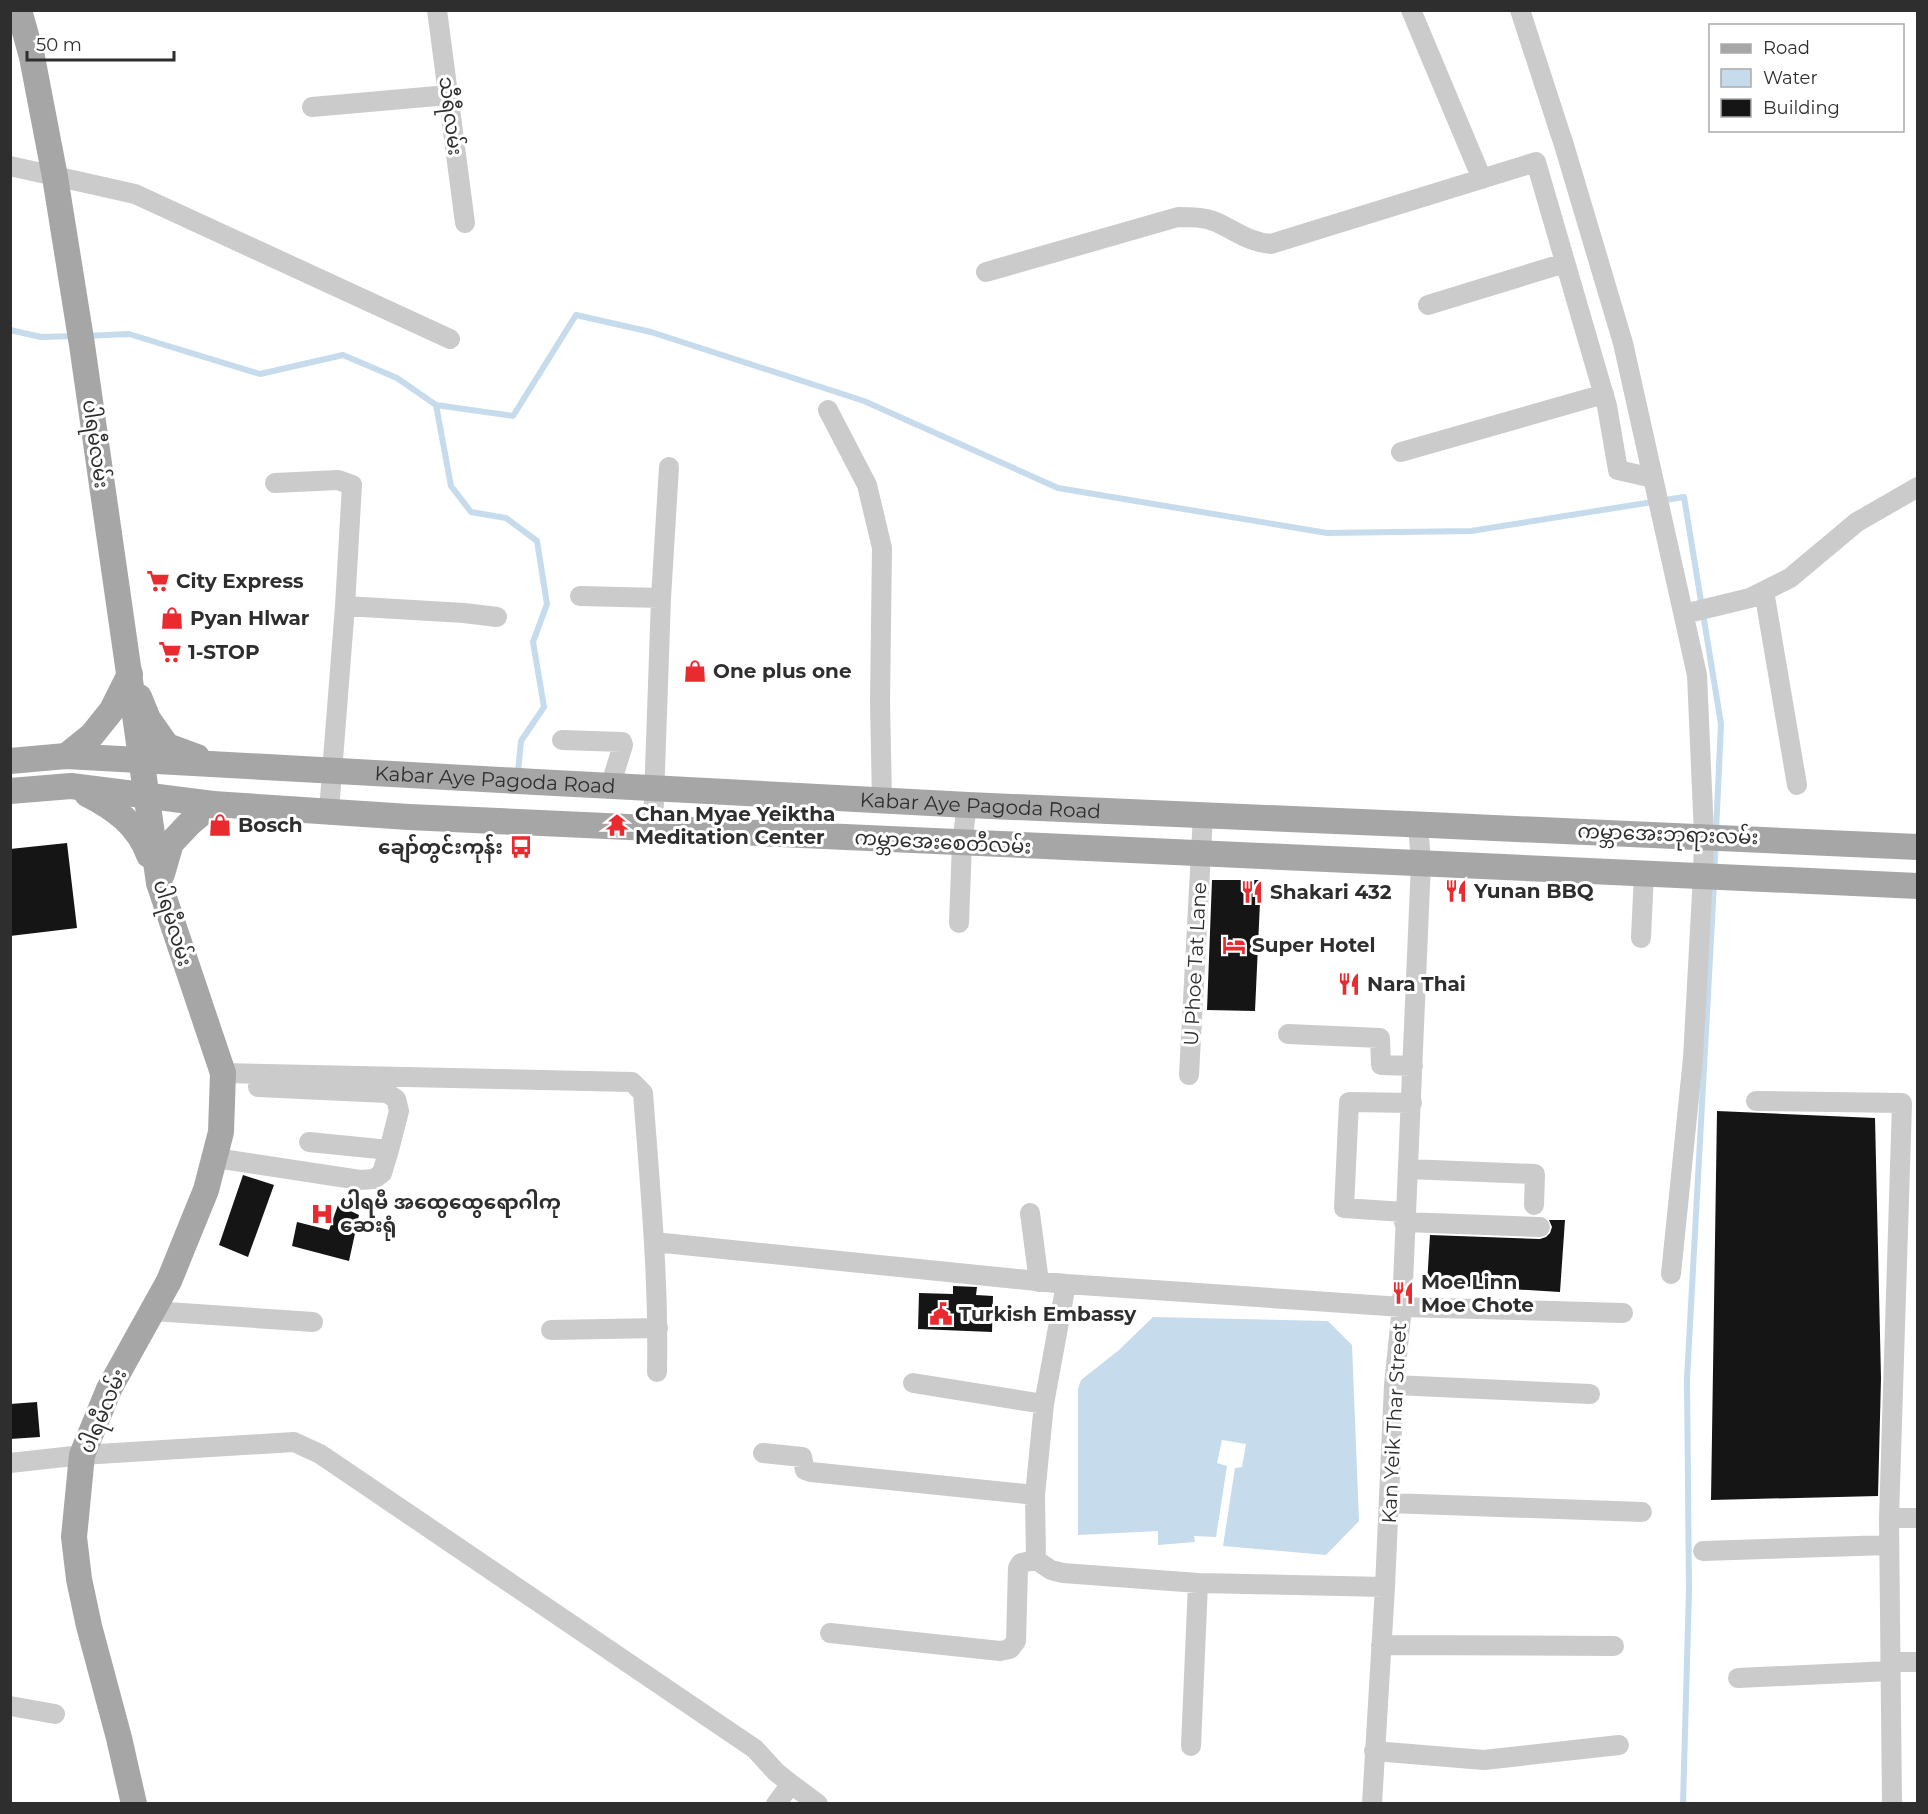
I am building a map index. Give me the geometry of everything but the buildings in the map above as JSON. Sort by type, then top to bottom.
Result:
[{"type":"main road","name":"ပါရမီလမ်း","points":[[20,10],[32,57],[55,177],[82,345],[159,883],[224,1079],[221,1132],[206,1190],[169,1281],[109,1389],[82,1455],[75,1537],[79,1579],[134,1803]]},
{"type":"main road","points":[[66,756],[99,727],[112,710],[130,674]]},
{"type":"main road","points":[[130,674],[148,719],[167,746],[220,765]]},
{"type":"main road","points":[[10,761],[66,756],[220,765]]},
{"type":"main road","name":"Kabar Aye Pagoda Road","points":[[220,765],[967,805],[1418,824]]},
{"type":"main road","points":[[409,817],[411,776]]},
{"type":"main road","points":[[71,786],[107,804],[126,819],[143,838],[159,883]]},
{"type":"main road","points":[[10,791],[71,786],[213,804]]},
{"type":"main road","points":[[159,883],[171,843],[213,804]]},
{"type":"main road","name":"ကမ္ဘာအေးစေတီလမ်း","points":[[213,804],[409,817],[1421,862]]},
{"type":"main road","name":"ကမ္ဘာအေးဘုရားလမ်း","points":[[1418,824],[1704,835],[1917,847]]},
{"type":"main road","points":[[1804,880],[1806,841]]},
{"type":"main road","name":"ကမ္ဘာအေးဘုရားလမ်း","points":[[1421,862],[1917,886]]},
{"type":"street","name":"သီရီလမ်း","points":[[437,10],[465,223]]},
{"type":"street","points":[[1411,10],[1482,179]]},
{"type":"street","points":[[1520,10],[1564,145],[1620,332],[1697,675],[1704,835],[1711,876],[1671,1274]]},
{"type":"street","points":[[312,106],[448,95]]},
{"type":"street","points":[[986,272],[1178,217],[1198,217],[1215,221],[1254,242],[1270,244],[1536,162],[1604,394],[1618,470],[1653,478]]},
{"type":"street","points":[[10,166],[135,194],[450,339]]},
{"type":"street","points":[[1428,305],[1565,263]]},
{"type":"street","points":[[1401,452],[1604,394]]},
{"type":"street","points":[[828,410],[867,486],[882,548],[880,702],[882,800]]},
{"type":"street","points":[[653,828],[661,598],[669,467]]},
{"type":"street","points":[[275,483],[338,480],[352,485],[329,811]]},
{"type":"street","points":[[1684,614],[1750,598],[1790,578],[1857,522],[1917,487]]},
{"type":"street","points":[[1764,591],[1797,785]]},
{"type":"street","points":[[580,596],[661,598]]},
{"type":"street","points":[[345,606],[497,617]]},
{"type":"street","points":[[562,740],[622,742],[610,787]]},
{"type":"street","points":[[959,923],[962,843],[967,805]]},
{"type":"street","name":"U Phoe Tat Lane","points":[[1189,1075],[1203,815]]},
{"type":"street","name":"Kan Yeik Thar Street","points":[[1372,1803],[1412,1103],[1421,862],[1418,824]]},
{"type":"street","points":[[1641,938],[1644,873]]},
{"type":"street","points":[[1288,1034],[1380,1038],[1381,1065],[1413,1066]]},
{"type":"street","points":[[215,1158],[360,1180],[374,1179],[382,1173],[399,1111],[396,1099],[387,1093],[224,1079]]},
{"type":"street","points":[[224,1079],[632,1082],[643,1093],[654,1242],[658,1328],[657,1372]]},
{"type":"street","points":[[1756,1101],[1902,1103],[1909,1127],[1889,1518],[1892,1803]]},
{"type":"street","points":[[1412,1103],[1349,1102],[1344,1208],[1404,1217],[1540,1227]]},
{"type":"street","points":[[309,1142],[389,1150]]},
{"type":"street","points":[[1408,1169],[1535,1174],[1534,1205]]},
{"type":"street","points":[[1030,1213],[1039,1282]]},
{"type":"street","points":[[654,1242],[1066,1284],[1402,1307],[1623,1313]]},
{"type":"street","points":[[1036,1560],[1035,1495],[1044,1404],[1066,1284]]},
{"type":"street","points":[[153,1311],[313,1322]]},
{"type":"street","points":[[551,1330],[658,1328]]},
{"type":"street","points":[[913,1383],[1044,1404]]},
{"type":"street","points":[[1395,1385],[1590,1394]]},
{"type":"street","points":[[10,1463],[82,1455],[294,1442],[320,1454],[755,1749],[776,1772],[818,1803]]},
{"type":"street","points":[[763,1453],[802,1457],[805,1470],[811,1472],[1035,1495]]},
{"type":"street","points":[[1389,1503],[1642,1512]]},
{"type":"street","points":[[1889,1518],[1917,1518]]},
{"type":"street","points":[[1703,1551],[1889,1545]]},
{"type":"street","points":[[830,1633],[1000,1651],[1010,1649],[1016,1641],[1018,1568],[1021,1563],[1036,1560],[1051,1570],[1063,1573],[1198,1583],[1385,1587]]},
{"type":"street","points":[[1191,1746],[1198,1583]]},
{"type":"street","points":[[1381,1646],[1614,1646]]},
{"type":"street","points":[[1738,1678],[1917,1662]]},
{"type":"street","points":[[10,1706],[55,1714]]},
{"type":"street","points":[[1374,1750],[1484,1760],[1619,1744]]},
{"type":"street","points":[[776,1803],[791,1784]]},
{"type":"water","points":[[1153,1317],[1328,1321],[1352,1345],[1359,1521],[1326,1555],[1223,1546],[1235,1468],[1242,1467],[1246,1444],[1222,1440],[1217,1463],[1227,1466],[1216,1537],[1194,1536],[1195,1542],[1158,1545],[1158,1531],[1078,1535],[1078,1389],[1081,1380],[1119,1350]]},
{"type":"waterway","points":[[436,405],[513,416],[576,315],[651,332],[864,401],[1058,488],[1327,533],[1471,531],[1684,497],[1721,724],[1716,832]]},
{"type":"waterway","points":[[10,330],[41,337],[75,336]]},
{"type":"waterway","points":[[85,336],[129,334],[260,374],[343,355],[397,378],[436,405],[451,486],[471,512],[506,518],[537,541],[547,604],[533,642],[544,707],[521,741],[518,772]]},
{"type":"waterway","points":[[1714,871],[1716,842]]},
{"type":"waterway","points":[[1683,1804],[1689,1590],[1687,1379],[1714,884]]},
{"type":"place","name":"City Express","points":[[158,581]]},
{"type":"place","name":"Pyan Hlwar","points":[[172,618]]},
{"type":"place","name":"1-STOP","points":[[170,652]]},
{"type":"place","name":"One plus one","points":[[695,671]]},
{"type":"place","name":"Bosch","points":[[220,825]]},
{"type":"place","name":"Chan Myae Yeiktha Meditation Center","points":[[617,825]]},
{"type":"place","name":"ချော်တွင်းကုန်း","points":[[521,847]]},
{"type":"place","name":"Yunan BBQ","points":[[1456,891]]},
{"type":"place","name":"Shakari 432","points":[[1252,892]]},
{"type":"place","name":"Super Hotel","points":[[1234,945]]},
{"type":"place","name":"Nara Thai","points":[[1349,984]]},
{"type":"place","name":"ပါရမီ အထွေထွေရောဂါကု ဆေးရုံ","points":[[322,1214]]},
{"type":"place","name":"Moe Linn Moe Chote","points":[[1403,1293]]},
{"type":"place","name":"Turkish Embassy","points":[[941,1314]]}]
